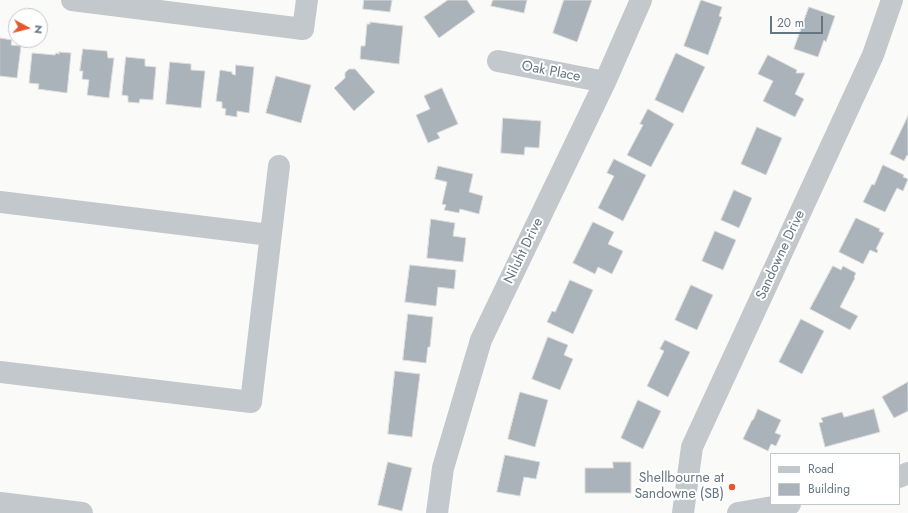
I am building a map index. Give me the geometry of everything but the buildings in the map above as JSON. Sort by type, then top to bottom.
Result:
[{"type":"street","points":[[72,0],[303,29],[307,0]]},
{"type":"street","name":"Niluht Drive","points":[[437,513],[443,468],[481,340],[605,82],[641,0]]},
{"type":"street","name":"Sandowne Drive","points":[[683,513],[692,447],[873,55],[892,0]]},
{"type":"street","name":"Oak Place","points":[[498,61],[605,82]]},
{"type":"street","points":[[0,372],[251,402],[278,166]]},
{"type":"street","points":[[0,202],[270,235]]},
{"type":"street","points":[[0,503],[47,511],[82,513]]},
{"type":"street","points":[[738,513],[784,505]]},
{"type":"place","name":"Shellbourne at Sandowne (SB)","points":[[732,487]]}]
